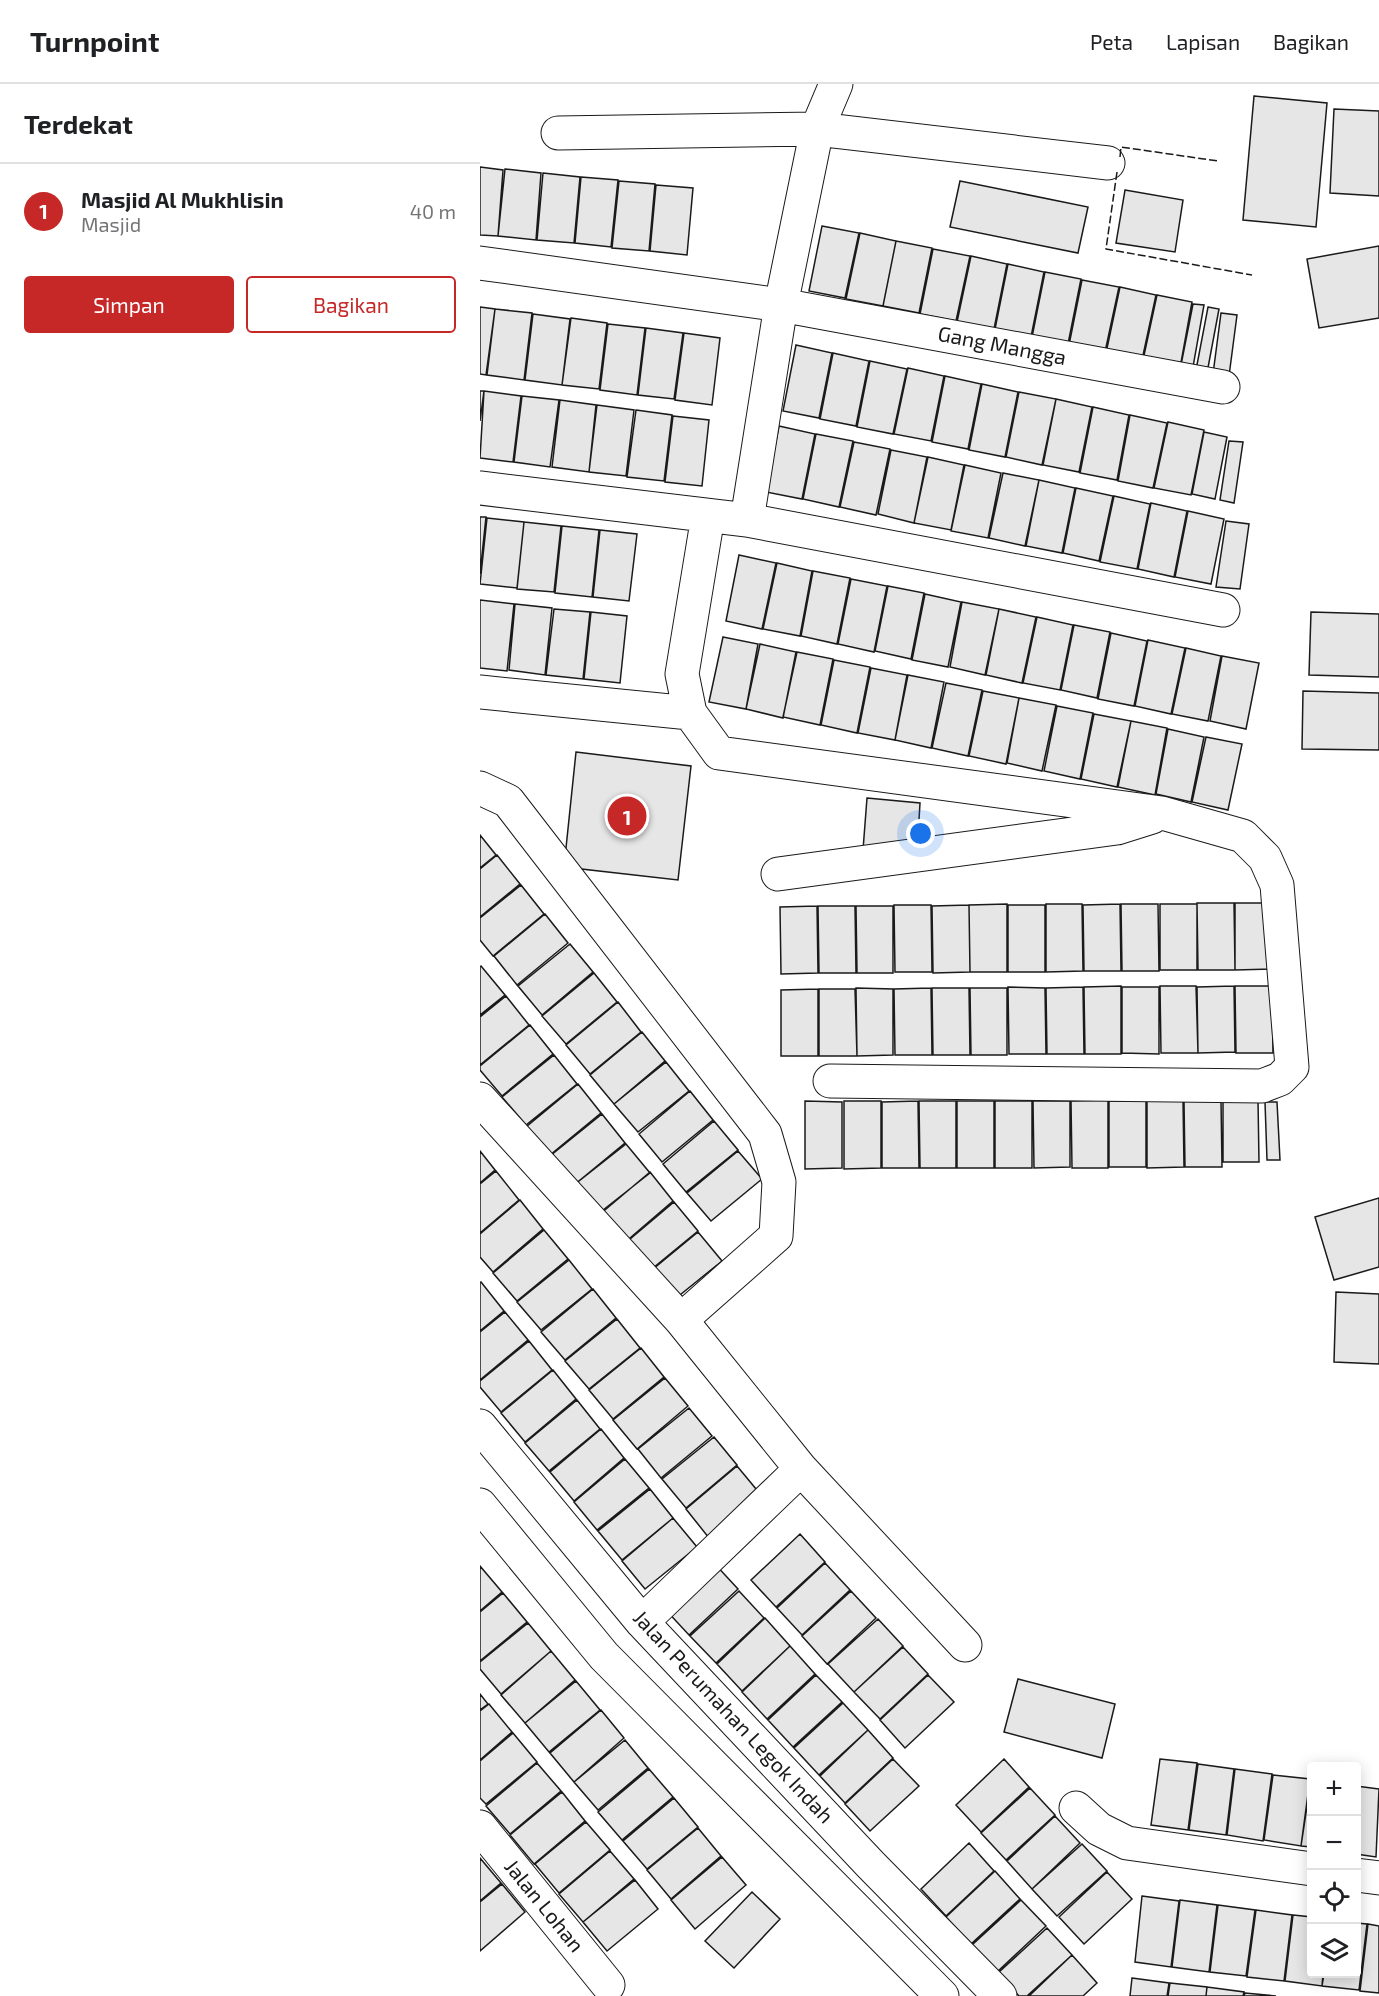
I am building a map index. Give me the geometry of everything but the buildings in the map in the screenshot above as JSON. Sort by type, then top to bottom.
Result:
[{"type":"street","points":[[747,520],[781,304],[817,129],[836,84]]},
{"type":"street","points":[[558,133],[817,129],[1108,163]]},
{"type":"street","name":"Gang Mangga","points":[[480,263],[781,304],[1222,387]]},
{"type":"street","points":[[480,488],[747,520],[1223,610]]},
{"type":"street","points":[[708,516],[682,674],[690,713],[719,753],[1162,813],[1243,836],[1265,858],[1277,885],[1292,1067],[1280,1079],[1262,1086],[830,1081]]},
{"type":"street","points":[[480,692],[690,713]]},
{"type":"street","points":[[480,788],[508,801],[765,1134],[779,1182],[776,1236],[681,1320]]},
{"type":"street","points":[[778,873],[1117,828],[1162,813]]},
{"type":"street","points":[[480,1099],[681,1320],[801,1469],[965,1645]]},
{"type":"street","name":"Jalan Perumahan Legok Indah","points":[[480,1426],[642,1622],[871,1865],[1000,1996]]},
{"type":"street","points":[[642,1622],[801,1469]]},
{"type":"street","name":"Jalan Perumahan Legok Indah","points":[[480,1505],[604,1656],[942,1996]]},
{"type":"street","points":[[1076,1808],[1099,1829],[1127,1843],[1307,1868]]},
{"type":"street","name":"Jalan Lohan","points":[[480,1827],[608,1985]]},
{"type":"street","points":[[1361,1876],[1379,1878]]},
{"type":"fence","points":[[1120,157],[1121,147],[1218,161]]},
{"type":"fence","points":[[1117,172],[1106,249],[1252,275]]},
{"type":"place","name":"Masjid Al Mukhlisin","points":[[627,816]]}]
